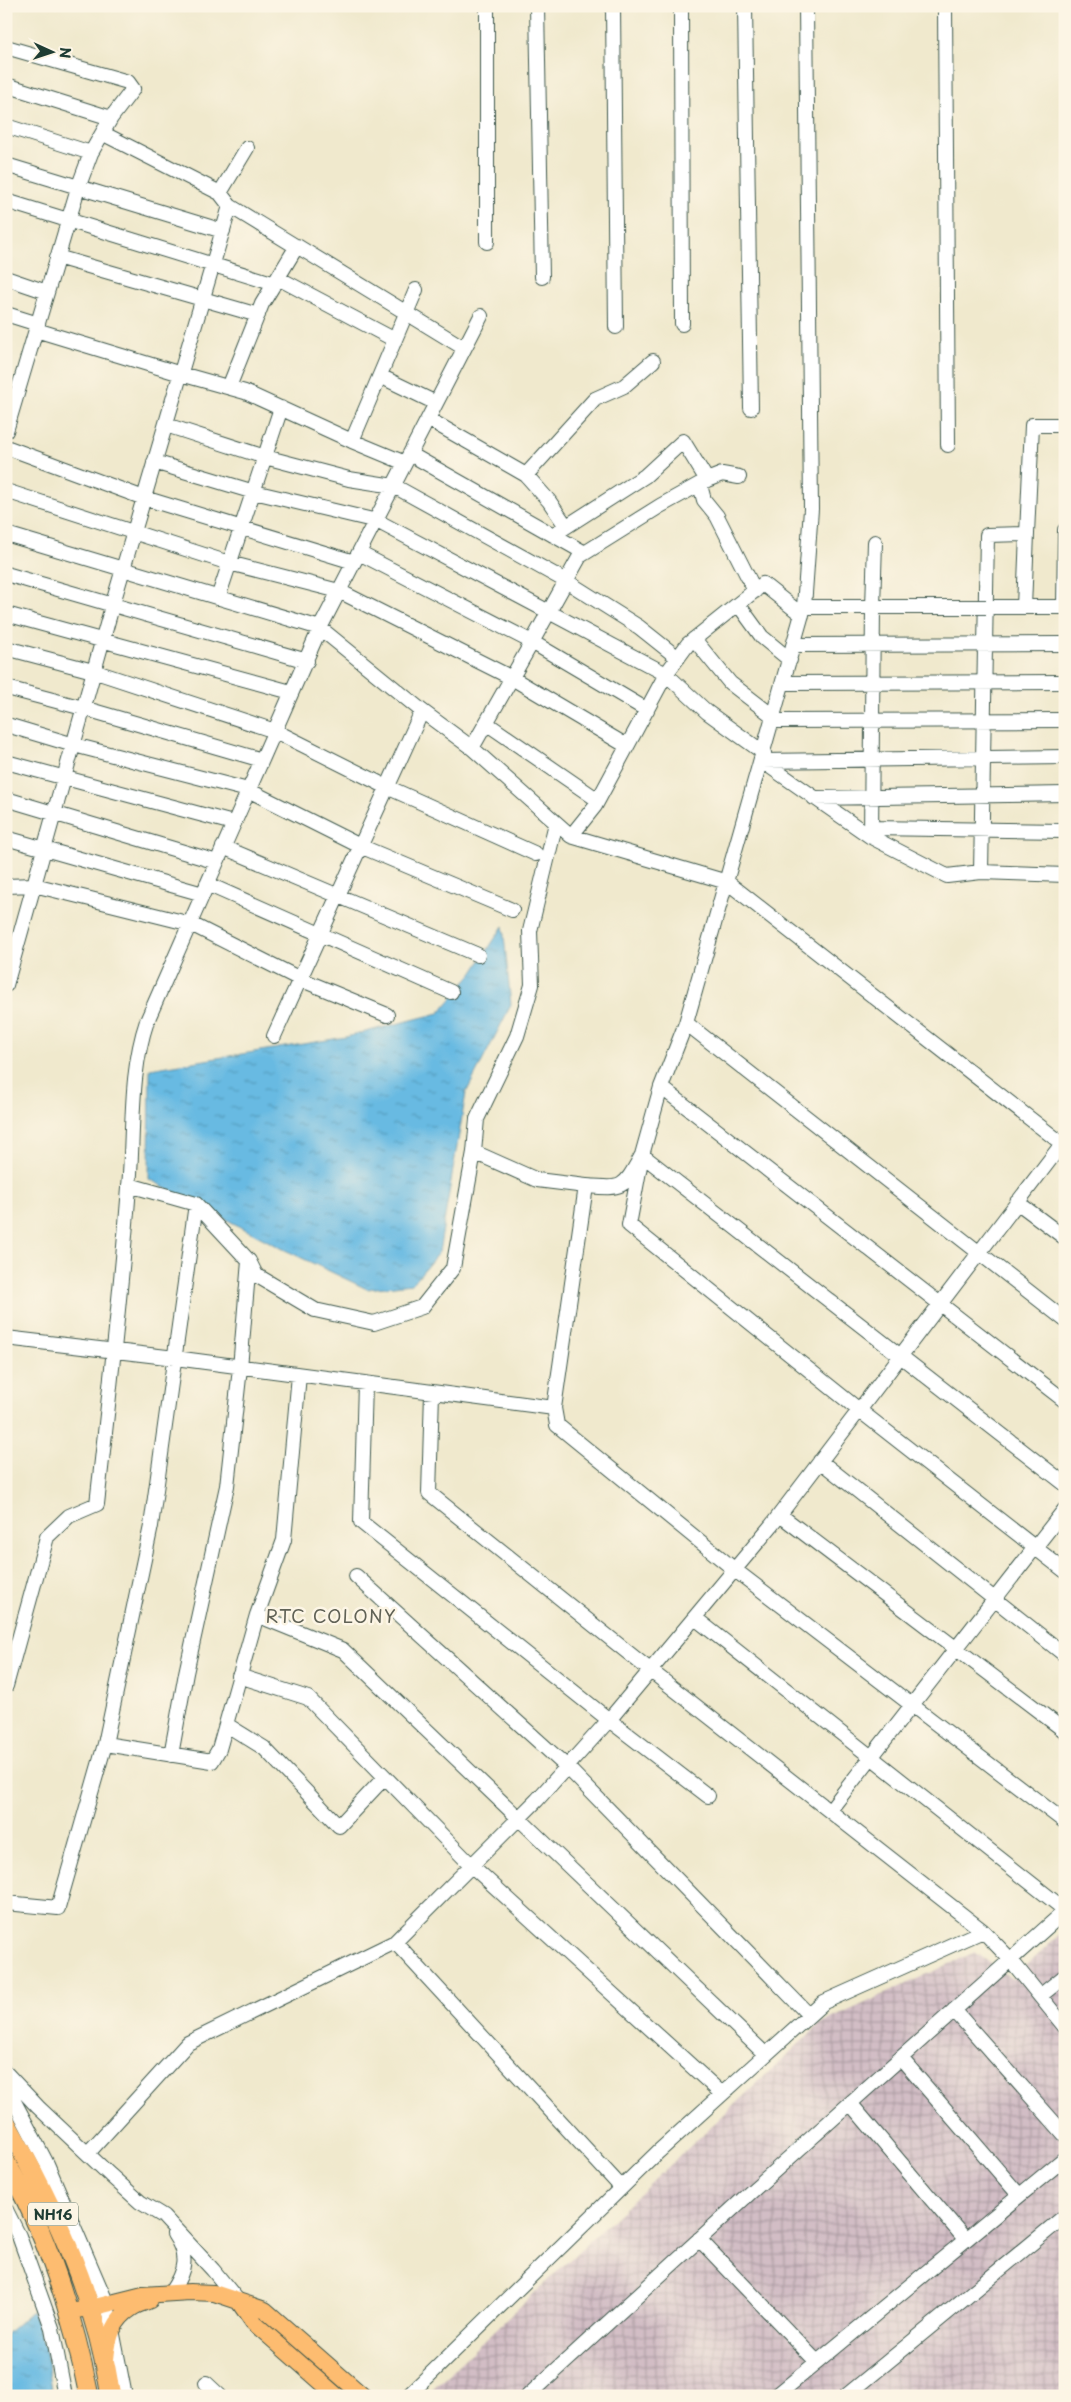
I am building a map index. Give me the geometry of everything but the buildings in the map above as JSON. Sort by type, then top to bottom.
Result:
[{"type":"highway","name":"NH16","points":[[6,2123],[38,2179],[76,2269],[103,2312],[106,2363],[111,2396]]},
{"type":"highway","name":"NH16","points":[[6,2163],[37,2221],[69,2316],[89,2396]]},
{"type":"main road","points":[[69,2316],[103,2312],[132,2302],[146,2302],[164,2293],[214,2293],[239,2302],[364,2396]]},
{"type":"main road","points":[[259,2316],[337,2396]]},
{"type":"street","points":[[487,6],[487,242]]},
{"type":"street","points":[[537,6],[542,277]]},
{"type":"street","points":[[613,6],[616,327]]},
{"type":"street","points":[[681,6],[682,324]]},
{"type":"street","points":[[746,6],[751,408]]},
{"type":"street","points":[[806,6],[811,509],[803,611],[686,1023],[661,1087],[642,1155],[628,1225],[859,1410],[1065,1571]]},
{"type":"street","points":[[945,6],[948,445]]},
{"type":"street","points":[[6,47],[128,82],[133,89],[111,118],[104,134],[91,153],[78,188],[37,327],[11,399],[6,431]]},
{"type":"street","points":[[6,85],[111,118]]},
{"type":"street","points":[[6,126],[91,153]]},
{"type":"street","points":[[104,134],[220,193],[230,206],[464,348]]},
{"type":"street","points":[[220,193],[246,148]]},
{"type":"street","points":[[6,165],[223,231]]},
{"type":"street","points":[[6,201],[213,264],[276,281],[395,340]]},
{"type":"street","points":[[6,985],[112,603],[230,206]]},
{"type":"street","points":[[229,387],[258,315],[297,247]]},
{"type":"street","points":[[57,257],[258,315]]},
{"type":"street","points":[[6,278],[47,292]]},
{"type":"street","points":[[352,441],[416,290]]},
{"type":"street","points":[[6,314],[37,327],[180,374],[245,392],[352,441],[408,458],[585,553]]},
{"type":"street","points":[[6,1686],[47,1537],[70,1516],[97,1504],[115,1351],[130,1185],[133,1100],[141,1038],[233,823],[291,692],[307,661],[320,628],[377,521],[481,316]]},
{"type":"street","points":[[526,475],[595,399],[624,386],[653,361]]},
{"type":"street","points":[[380,376],[436,403]]},
{"type":"street","points":[[218,598],[281,408]]},
{"type":"street","points":[[428,419],[526,475],[549,501],[566,526]]},
{"type":"street","points":[[166,425],[265,456],[349,479],[394,486],[566,581],[639,627],[678,658]]},
{"type":"street","points":[[1024,607],[1032,425],[1065,425]]},
{"type":"street","points":[[553,535],[645,476],[683,441],[703,483],[704,500],[718,516],[754,591]]},
{"type":"street","points":[[6,447],[144,498],[241,528],[357,557],[532,642],[647,710]]},
{"type":"street","points":[[154,462],[254,492],[377,521],[666,674],[707,712],[814,798],[947,876],[981,872],[1065,875]]},
{"type":"street","points":[[472,748],[580,556],[660,506],[703,483],[722,474],[739,477]]},
{"type":"street","points":[[6,491],[230,563],[340,591],[512,678],[627,746]]},
{"type":"street","points":[[571,836],[598,800],[666,674],[678,658],[694,640],[763,584],[803,611],[873,607],[1064,607],[1065,530]]},
{"type":"street","points":[[6,534],[320,628],[422,711],[472,748],[571,836],[727,882],[1064,1143],[820,1460],[780,1515],[609,1720],[519,1817],[395,1942],[188,2043],[88,2153]]},
{"type":"street","points":[[981,872],[987,535],[1027,534]]},
{"type":"street","points":[[871,833],[872,644],[876,542]]},
{"type":"street","points":[[6,574],[112,603],[307,661]]},
{"type":"street","points":[[738,604],[762,636],[790,660]]},
{"type":"street","points":[[6,614],[291,692]]},
{"type":"street","points":[[694,640],[730,683],[773,719],[872,721],[1065,720]]},
{"type":"street","points":[[794,645],[1065,644]]},
{"type":"street","points":[[6,648],[93,671],[275,731],[387,787],[536,854]]},
{"type":"street","points":[[783,683],[1065,682]]},
{"type":"street","points":[[7,688],[84,708],[262,760]]},
{"type":"street","points":[[274,1036],[422,711]]},
{"type":"street","points":[[486,723],[598,800]]},
{"type":"street","points":[[7,725],[248,790],[360,846],[512,910]]},
{"type":"street","points":[[763,757],[872,760],[1065,757]]},
{"type":"street","points":[[6,762],[233,823]]},
{"type":"street","points":[[814,798],[1065,794]]},
{"type":"street","points":[[6,799],[216,862]]},
{"type":"street","points":[[130,1185],[196,1204],[249,1261],[256,1275],[315,1310],[374,1323],[422,1307],[453,1268],[474,1152],[477,1119],[517,1036],[532,985],[530,931],[556,823]]},
{"type":"street","points":[[871,833],[1065,830]]},
{"type":"street","points":[[6,838],[205,889],[451,992]]},
{"type":"street","points":[[223,847],[478,955]]},
{"type":"street","points":[[6,886],[34,884],[191,924],[300,979],[387,1015]]},
{"type":"street","points":[[686,1023],[978,1254],[1065,1320]]},
{"type":"street","points":[[661,1087],[1065,1401]]},
{"type":"street","points":[[474,1152],[537,1180],[617,1188],[627,1182],[642,1155]]},
{"type":"street","points":[[642,1155],[1065,1484]]},
{"type":"street","points":[[586,1186],[554,1408],[557,1425],[735,1570],[1065,1822]]},
{"type":"street","points":[[1017,1202],[1065,1238]]},
{"type":"street","points":[[6,1903],[58,1908],[105,1744],[151,1526],[196,1204]]},
{"type":"street","points":[[171,1755],[186,1673],[227,1486],[249,1261]]},
{"type":"street","points":[[6,1338],[554,1408]]},
{"type":"street","points":[[105,1744],[212,1761],[227,1725],[257,1615],[284,1540],[298,1375]]},
{"type":"street","points":[[365,1384],[361,1522],[609,1720],[708,1796]]},
{"type":"street","points":[[432,1393],[429,1493],[651,1671],[983,1931],[1010,1959],[1065,2027]]},
{"type":"street","points":[[820,1460],[1065,1655]]},
{"type":"street","points":[[830,1810],[1065,1509]]},
{"type":"street","points":[[780,1515],[1065,1731]]},
{"type":"street","points":[[356,1576],[567,1767],[809,2014]]},
{"type":"street","points":[[257,1615],[343,1650],[764,2053]]},
{"type":"street","points":[[528,2396],[699,2239],[1065,1910],[695,1618]]},
{"type":"street","points":[[239,1676],[308,1698],[471,1865],[721,2093]]},
{"type":"street","points":[[227,1725],[264,1748],[339,1826],[385,1777]]},
{"type":"street","points":[[408,2396],[621,2187],[764,2053],[809,2014],[824,2002],[983,1931]]},
{"type":"street","points":[[395,1942],[621,2187]]},
{"type":"street","points":[[1040,1996],[1065,1976]]},
{"type":"street","points":[[954,2010],[1065,2135]]},
{"type":"street","points":[[901,2058],[1019,2195]]},
{"type":"street","points":[[6,2073],[38,2107],[140,2202],[163,2216],[213,2270],[239,2302]]},
{"type":"street","points":[[6,2086],[47,2164],[103,2312],[125,2396]]},
{"type":"street","points":[[850,2104],[966,2239]]},
{"type":"street","points":[[776,2396],[1065,2158]]},
{"type":"street","points":[[6,2210],[19,2236],[52,2328],[65,2396]]},
{"type":"street","points":[[163,2216],[180,2243],[184,2264],[164,2293]]},
{"type":"street","points":[[853,2394],[1065,2216]]},
{"type":"street","points":[[699,2239],[817,2362]]},
{"type":"street","points":[[206,2383],[220,2396]]},
{"type":"shaded area","points":[[1065,1930],[1065,2396],[425,2396],[820,2024],[975,1952],[1012,1979]]},
{"type":"water","points":[[503,926],[511,1005],[466,1093],[439,1252],[412,1284],[367,1289],[285,1250],[149,1179],[150,1069],[346,1037],[439,1013],[472,974]]},
{"type":"water","points":[[32,2311],[45,2347],[53,2396],[6,2396],[6,2334]]},
{"type":"district","name":"RTC COLONY","points":[[331,1615]]}]
